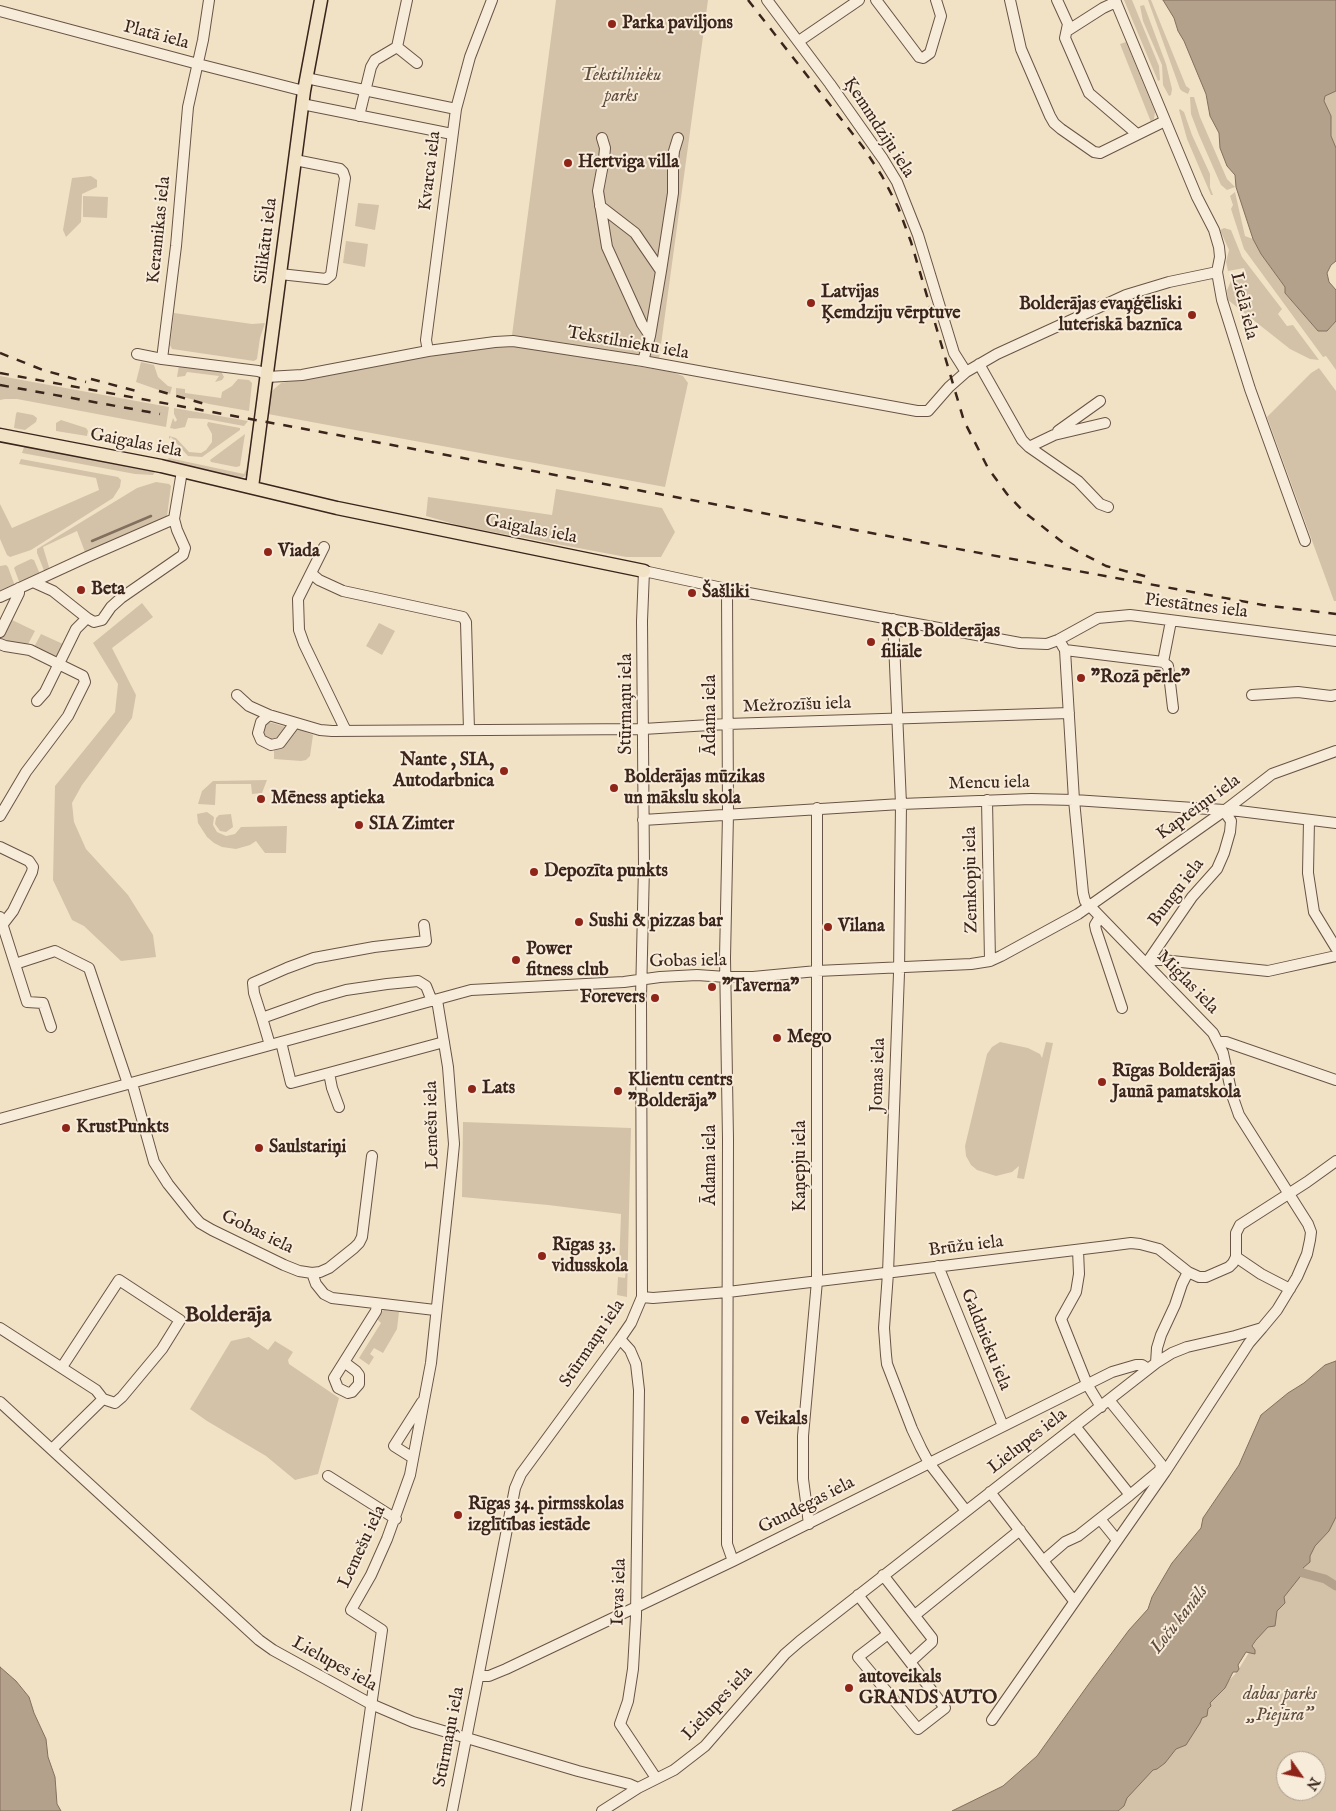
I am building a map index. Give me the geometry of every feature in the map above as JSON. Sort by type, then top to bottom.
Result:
[{"type":"main road","name":"Silikātu iela","points":[[252,487],[303,97],[321,0]]},
{"type":"main road","name":"Gaigalas iela","points":[[0,435],[182,471],[337,508],[644,571]]},
{"type":"street","name":"Keramikas iela","points":[[162,359],[176,246],[188,107],[198,64],[209,0]]},
{"type":"street","points":[[359,116],[371,67],[375,60],[397,47],[408,0]]},
{"type":"street","name":"Kvarca iela","points":[[428,351],[426,338],[456,109],[470,56],[492,0]]},
{"type":"street","name":"Ķemmdziju iela","points":[[767,0],[799,41],[883,159],[897,182],[918,235],[954,353],[966,372]]},
{"type":"street","points":[[799,41],[859,0]]},
{"type":"street","points":[[876,0],[919,57],[923,58],[930,53],[941,16],[936,0]]},
{"type":"street","points":[[1010,0],[1020,48],[1054,123],[1094,152],[1100,153],[1165,121]]},
{"type":"street","points":[[1057,0],[1068,24],[1066,38],[1089,93],[1137,134]]},
{"type":"street","points":[[1067,31],[1115,1]]},
{"type":"street","name":"Lielā iela","points":[[1115,1],[1216,238],[1220,257],[1217,272],[1222,300],[1250,389],[1305,541]]},
{"type":"street","name":"Platā iela","points":[[0,11],[198,64],[359,116],[452,134]]},
{"type":"street","points":[[397,47],[417,63]]},
{"type":"street","points":[[306,78],[456,109]]},
{"type":"street","points":[[602,138],[605,148],[598,191],[607,247],[642,324],[650,336]]},
{"type":"street","points":[[643,361],[650,336],[661,271],[673,193],[673,156],[678,138]]},
{"type":"street","points":[[280,274],[326,279],[331,275],[345,178],[344,172],[340,169],[295,160]]},
{"type":"street","points":[[600,206],[634,233],[661,271]]},
{"type":"street","name":"Tekstilnieku iela","points":[[267,375],[302,375],[428,351],[513,341],[643,361],[917,411],[928,411],[949,387],[966,372],[997,354],[1126,295],[1162,284],[1217,272]]},
{"type":"street","points":[[137,354],[258,371],[267,375]]},
{"type":"street","points":[[979,364],[1022,440],[1029,447],[1078,481],[1100,504],[1108,507]]},
{"type":"street","points":[[1029,447],[1036,446],[1054,435],[1100,401]]},
{"type":"street","points":[[1054,435],[1104,424]]},
{"type":"street","points":[[33,582],[52,591],[94,622],[102,620],[111,607],[121,598],[183,555],[185,548],[174,519],[182,471]]},
{"type":"street","points":[[0,598],[174,519]]},
{"type":"street","points":[[324,547],[298,599],[299,630],[346,730]]},
{"type":"street","name":"Gaigalas iela","points":[[644,571],[727,589],[1020,643],[1047,644],[1058,640]]},
{"type":"street","name":"Stūrmaņu iela","points":[[452,1811],[515,1488],[521,1474],[631,1323],[642,1297],[642,979],[644,903],[642,621],[644,571]]},
{"type":"street","points":[[312,574],[319,580],[343,591],[463,617],[466,622],[469,730]]},
{"type":"street","points":[[0,632],[19,593],[19,588]]},
{"type":"street","name":"Ādama iela","points":[[727,589],[728,814],[725,958],[728,1544],[733,1561]]},
{"type":"street","name":"Piestātnes iela","points":[[1058,640],[1098,618],[1130,615],[1336,641]]},
{"type":"street","points":[[36,701],[45,692],[76,629],[87,618]]},
{"type":"street","name":"Jomas iela","points":[[893,619],[901,804],[899,968],[888,1273],[884,1328],[887,1364],[912,1429],[929,1463],[966,1511]]},
{"type":"street","points":[[1163,662],[1171,621]]},
{"type":"street","points":[[1058,640],[1065,650],[1163,662],[1168,666],[1173,708]]},
{"type":"street","points":[[0,644],[30,650],[83,676],[85,682],[68,716],[26,772],[0,816]]},
{"type":"street","name":"Miglas iela","points":[[1065,650],[1074,800],[1085,901],[1213,1033],[1219,1042],[1227,1068],[1232,1095],[1240,1115],[1290,1194]]},
{"type":"street","points":[[1252,695],[1298,692],[1336,695]]},
{"type":"street","name":"Mežrozīšu iela","points":[[237,695],[249,706],[268,715],[325,730],[643,729],[727,724],[1069,712]]},
{"type":"street","points":[[268,715],[261,722],[258,734],[261,740],[271,745],[280,742],[296,723]]},
{"type":"street","name":"Kapteiņu iela","points":[[1089,906],[1224,811],[1272,774],[1336,751]]},
{"type":"street","name":"Mencu iela","points":[[643,820],[817,808],[987,800],[1074,800],[1239,811],[1336,823]]},
{"type":"street","name":"Zemkopju iela","points":[[987,800],[990,960]]},
{"type":"street","name":"Kaņepju iela","points":[[809,1524],[803,1479],[803,1436],[817,1281],[817,808]]},
{"type":"street","name":"Bungu iela","points":[[1146,964],[1192,898],[1217,869],[1230,832],[1231,821],[1224,811]]},
{"type":"street","points":[[1309,820],[1308,873],[1314,912],[1336,948]]},
{"type":"street","points":[[0,846],[29,861],[33,867],[13,911],[1,921],[27,1002],[43,1003],[51,1027]]},
{"type":"street","name":"Gobas iela","points":[[0,1119],[471,990],[624,982],[697,975],[753,977],[817,971],[972,964],[1001,956],[1089,906]]},
{"type":"street","points":[[1100,917],[1095,925],[1096,930],[1122,1008]]},
{"type":"street","points":[[424,925],[426,941],[374,947],[314,958],[253,984],[254,993],[262,1018],[276,1044],[291,1083],[444,1042]]},
{"type":"street","points":[[15,964],[55,951],[88,968],[130,1084]]},
{"type":"street","points":[[1146,964],[1154,960],[1162,960],[1268,970],[1336,956]]},
{"type":"street","points":[[262,1018],[346,990],[387,984],[422,983],[434,1000]]},
{"type":"street","name":"Lemešu iela","points":[[356,1811],[382,1630],[351,1610],[371,1575],[396,1519],[410,1474],[431,1363],[435,1310],[454,1144],[449,1074],[434,1000]]},
{"type":"street","points":[[1219,1042],[1226,1042],[1336,1080]]},
{"type":"street","points":[[329,1072],[332,1088],[339,1107]]},
{"type":"street","name":"Gobas iela","points":[[130,1084],[154,1162],[168,1184],[200,1222],[284,1266],[312,1274]]},
{"type":"street","points":[[372,1156],[362,1236],[354,1248],[329,1268],[312,1274],[316,1284],[324,1294],[332,1298],[435,1310]]},
{"type":"street","points":[[1152,1366],[1161,1335],[1188,1272],[1199,1277],[1219,1273],[1233,1263],[1236,1257],[1236,1234],[1240,1225],[1290,1194],[1336,1161]]},
{"type":"street","points":[[992,1720],[1117,1540],[1249,1343],[1277,1310],[1290,1289],[1307,1254],[1311,1232],[1290,1194]]},
{"type":"street","name":"Brūžu iela","points":[[642,1297],[653,1298],[728,1292],[1131,1243],[1159,1249],[1188,1272]]},
{"type":"street","points":[[1078,1250],[1080,1274],[1076,1292],[1061,1319],[1087,1384],[1101,1407]]},
{"type":"street","points":[[1236,1257],[1260,1274],[1290,1289]]},
{"type":"street","name":"Galdnieku iela","points":[[938,1266],[1003,1426]]},
{"type":"street","points":[[0,1328],[96,1390],[103,1399],[115,1402],[122,1397],[162,1349],[180,1320],[119,1280],[62,1367]]},
{"type":"street","points":[[344,1362],[376,1311],[377,1304]]},
{"type":"street","name":"Lielupes iela","points":[[0,1402],[259,1640],[273,1650],[371,1704],[413,1722],[578,1772],[629,1784],[638,1788],[674,1770],[705,1746],[785,1654],[822,1622],[1152,1366],[1172,1353],[1187,1347],[1262,1328]]},
{"type":"street","name":"Ievas iela","points":[[620,1339],[630,1350],[639,1377],[636,1607],[628,1701],[620,1724],[656,1778]]},
{"type":"street","name":"Gundegas iela","points":[[479,1676],[489,1676],[506,1669],[733,1561],[1112,1372],[1136,1365],[1152,1366]]},
{"type":"street","points":[[412,1458],[394,1446],[425,1396]]},
{"type":"street","points":[[52,1449],[103,1399]]},
{"type":"street","points":[[1109,1400],[1161,1464],[1162,1471]]},
{"type":"street","points":[[1075,1426],[1130,1496]]},
{"type":"street","points":[[1043,1561],[1162,1471]]},
{"type":"street","points":[[328,1476],[396,1519]]},
{"type":"street","points":[[990,1492],[1074,1601]]},
{"type":"street","points":[[1100,1519],[1117,1540]]},
{"type":"street","points":[[915,1615],[1020,1530]]},
{"type":"street","points":[[883,1576],[932,1638],[932,1642],[910,1662]]},
{"type":"street","points":[[858,1595],[946,1708],[918,1729],[858,1657],[888,1634]]},
{"type":"street","points":[[602,1811],[638,1788]]},
{"type":"green space","name":"Tekstilnieku parks","points":[[556,0],[708,0],[659,359],[512,335]]},
{"type":"green space","points":[[1124,0],[1132,0],[1159,66],[1160,80],[1158,81]]},
{"type":"green space","points":[[1148,0],[1151,0],[1186,86],[1190,89],[1188,94],[1180,89]]},
{"type":"green space","points":[[1144,5],[1166,64],[1172,89],[1169,96],[1163,85],[1162,65],[1143,21],[1140,6]]},
{"type":"green space","points":[[1126,42],[1155,112],[1154,119],[1151,122],[1120,44]]},
{"type":"green space","points":[[1336,91],[1336,148],[1331,136],[1331,116],[1324,101],[1325,96]]},
{"type":"green space","points":[[1190,97],[1194,97],[1200,117],[1227,179],[1235,187],[1227,190],[1221,185],[1191,114]]},
{"type":"green space","points":[[1180,109],[1184,112],[1192,135],[1210,174],[1210,187],[1213,195],[1211,195],[1187,139]]},
{"type":"green space","points":[[91,176],[97,180],[97,187],[82,194],[81,222],[66,237],[63,230],[72,178]]},
{"type":"green space","points":[[1235,192],[1245,236],[1253,239],[1261,254],[1285,287],[1285,293],[1318,331],[1327,331],[1336,321],[1336,370],[1326,356],[1323,357],[1244,249],[1231,209],[1233,205],[1230,196]]},
{"type":"green space","points":[[83,196],[108,197],[107,218],[83,217]]},
{"type":"green space","points":[[358,203],[379,205],[375,230],[355,226]]},
{"type":"green space","points":[[1224,228],[1231,230],[1242,257],[1282,309],[1278,314],[1287,326],[1293,325],[1319,360],[1310,359],[1290,349],[1228,300],[1227,290],[1231,281],[1246,278],[1247,276],[1244,268],[1228,271],[1226,262],[1229,250],[1220,230]]},
{"type":"green space","points":[[346,241],[368,244],[365,267],[343,263]]},
{"type":"green space","points":[[174,313],[252,324],[265,323],[260,338],[257,359],[254,361],[172,349],[170,345]]},
{"type":"green space","points":[[494,345],[520,347],[672,372],[683,376],[688,383],[665,487],[268,414],[270,395],[281,383]]},
{"type":"green space","points":[[141,362],[154,365],[158,377],[168,386],[172,387],[170,394],[136,382]]},
{"type":"green space","points":[[179,365],[221,371],[224,377],[222,380],[215,382],[219,376],[187,372],[185,376],[177,377]]},
{"type":"green space","points":[[1319,368],[1336,391],[1336,601],[1334,601],[1267,417],[1311,373]]},
{"type":"green space","points":[[0,376],[169,407],[166,427],[17,399],[0,400]]},
{"type":"green space","points":[[238,379],[249,380],[252,383],[249,411],[209,404],[176,395],[176,388],[185,389],[185,393],[221,398],[222,392],[232,386]]},
{"type":"green space","points":[[174,408],[248,421],[244,426],[206,419],[188,418],[185,427],[175,429],[170,428],[173,418],[175,422],[177,420]]},
{"type":"green space","points":[[17,412],[33,415],[37,418],[36,422],[25,430],[14,428]]},
{"type":"green space","points":[[61,420],[86,428],[88,431],[87,436],[56,431],[56,423]]},
{"type":"green space","points":[[208,422],[240,428],[240,430],[202,457],[188,456],[171,437],[169,439],[169,436],[176,438],[189,452],[201,453],[212,442],[212,434],[207,425]]},
{"type":"green space","points":[[254,423],[249,473],[244,477],[238,478],[167,462],[166,460],[169,458],[244,474]]},
{"type":"green space","points":[[245,434],[240,466],[236,467],[211,462],[210,460]]},
{"type":"green space","points":[[27,446],[156,470],[153,475],[135,474],[22,453],[24,447]]},
{"type":"green space","points":[[21,459],[118,477],[121,480],[120,487],[113,498],[31,550],[10,557],[7,555],[0,539],[0,504],[12,528],[99,490],[96,478],[19,464]]},
{"type":"green space","points":[[156,482],[171,486],[167,516],[160,521],[88,553],[85,552],[77,531],[43,547],[49,567],[48,572],[45,573],[37,549],[137,488]]},
{"type":"green space","points":[[556,489],[662,508],[675,532],[661,557],[626,557],[461,526],[426,516],[428,497],[552,515]]},
{"type":"green space","points":[[31,559],[34,560],[40,574],[20,584],[14,568]]},
{"type":"green space","points":[[6,565],[15,586],[0,593],[0,566]]},
{"type":"green space","points":[[142,603],[153,617],[112,648],[136,695],[132,718],[82,785],[72,803],[74,822],[86,849],[128,895],[153,935],[156,957],[121,961],[84,926],[72,920],[53,880],[55,786],[115,712],[118,684],[93,643]]},
{"type":"green space","points":[[10,619],[35,631],[27,646],[0,639]]},
{"type":"green space","points":[[379,623],[395,631],[382,655],[366,646]]},
{"type":"green space","points":[[41,634],[63,644],[57,658],[34,647]]},
{"type":"green space","points":[[269,722],[286,727],[277,741],[267,738],[264,734],[265,725]]},
{"type":"green space","points":[[296,728],[313,735],[310,756],[306,760],[301,761],[274,759],[274,750]]},
{"type":"green space","points":[[267,780],[262,793],[252,794],[251,784],[216,784],[215,805],[198,804],[202,791],[213,781]]},
{"type":"green space","points":[[207,812],[214,817],[213,825],[217,832],[226,836],[235,834],[241,827],[287,826],[286,853],[265,853],[256,841],[236,849],[222,847],[214,843],[207,837],[198,823],[197,814]]},
{"type":"green space","points":[[231,814],[233,827],[226,832],[220,831],[215,824],[216,818],[219,815]]},
{"type":"green space","points":[[1000,1042],[1028,1048],[1040,1054],[1042,1058],[1046,1042],[1053,1043],[1024,1179],[1017,1178],[1019,1166],[1012,1172],[996,1176],[977,1170],[971,1165],[966,1156],[965,1146],[987,1054],[992,1047]]},
{"type":"green space","points":[[463,1122],[631,1128],[627,1297],[617,1295],[618,1277],[625,1278],[626,1269],[619,1267],[621,1214],[462,1197]]},
{"type":"green space","points":[[384,1310],[399,1312],[397,1329],[383,1353],[374,1348],[370,1354],[374,1357],[369,1365],[359,1358],[381,1323],[377,1319],[378,1314]]},
{"type":"green space","points":[[249,1337],[268,1350],[275,1341],[293,1352],[288,1360],[289,1364],[339,1398],[318,1474],[295,1480],[266,1456],[190,1409],[231,1341]]},
{"type":"green space","name":"dabas parks „Piejūra”","points":[[1336,1510],[1336,1811],[1106,1811],[1237,1672]]},
{"type":"water","points":[[1163,0],[1336,0],[1336,91],[1325,96],[1324,101],[1331,116],[1331,136],[1336,148],[1336,261],[1331,265],[1327,273],[1329,282],[1336,290],[1336,321],[1327,331],[1318,331],[1285,293],[1285,287],[1261,254],[1253,239],[1236,187],[1235,175],[1227,166],[1220,148],[1219,133],[1210,116],[1206,94],[1174,18]]},
{"type":"water","name":"Loču kanāls","points":[[1336,1361],[1336,1517],[1329,1531],[1315,1546],[1310,1556],[1310,1562],[1303,1568],[1303,1573],[1284,1597],[1285,1603],[1277,1611],[1275,1626],[1268,1627],[1256,1640],[1252,1646],[1255,1654],[1246,1652],[1238,1665],[1239,1669],[1237,1672],[1233,1672],[1225,1688],[1210,1703],[1211,1706],[1208,1709],[1207,1716],[1202,1718],[1186,1745],[1176,1749],[1165,1763],[1153,1770],[1127,1798],[1124,1806],[1118,1811],[952,1811],[1003,1786],[1037,1756],[1129,1630],[1148,1609],[1152,1597],[1172,1563],[1201,1528],[1203,1518],[1239,1465],[1261,1415],[1325,1365]]},
{"type":"water","points":[[0,1667],[16,1681],[29,1697],[46,1739],[48,1757],[55,1777],[57,1804],[61,1811],[0,1811]]},
{"type":"waterway","points":[[92,541],[151,516]]},
{"type":"waterway","points":[[1293,1568],[1325,1579],[1336,1586]]},
{"type":"railway","points":[[748,0],[863,147],[882,176],[898,207],[911,242],[964,421],[988,468],[1007,494],[1024,512],[1066,545],[1106,566],[1148,577]]},
{"type":"railway","points":[[0,353],[43,370],[86,382]]},
{"type":"railway","points":[[0,373],[1263,605],[1336,614]]},
{"type":"railway","points":[[91,379],[140,392]]},
{"type":"railway","points":[[0,385],[160,414]]},
{"type":"railway","points":[[159,391],[205,404]]},
{"type":"place","name":"Parka paviljons","points":[[612,24]]},
{"type":"place","name":"Hertviga villa","points":[[568,163]]},
{"type":"place","name":"Latvijas Ķemdziju vērptuve","points":[[811,303]]},
{"type":"place","name":"Bolderājas evaņģēliski luteriskā baznīca","points":[[1192,315]]},
{"type":"place","name":"Viada","points":[[268,552]]},
{"type":"place","name":"Beta","points":[[81,590]]},
{"type":"place","name":"Šašliki","points":[[692,593]]},
{"type":"place","name":"RCB Bolderājas filiāle","points":[[871,642]]},
{"type":"place","name":"\"Rozā pērle\"","points":[[1081,678]]},
{"type":"place","name":"Nante , SIA, Autodarbnica","points":[[504,771]]},
{"type":"place","name":"Bolderājas mūzikas un mākslu skola","points":[[614,788]]},
{"type":"place","name":"Mēness aptieka","points":[[261,799]]},
{"type":"place","name":"SIA Zimter","points":[[359,825]]},
{"type":"place","name":"Depozīta punkts","points":[[534,872]]},
{"type":"place","name":"Sushi & pizzas bar","points":[[579,922]]},
{"type":"place","name":"Vilana","points":[[828,927]]},
{"type":"place","name":"Power fitness club","points":[[516,960]]},
{"type":"place","name":"\"Taverna\"","points":[[712,987]]},
{"type":"place","name":"Forevers","points":[[655,998]]},
{"type":"place","name":"Mego","points":[[777,1038]]},
{"type":"place","name":"Rīgas Bolderājas Jaunā pamatskola","points":[[1102,1082]]},
{"type":"place","name":"Lats","points":[[472,1089]]},
{"type":"place","name":"Klientu centrs \"Bolderāja\"","points":[[618,1091]]},
{"type":"place","name":"KrustPunkts","points":[[66,1128]]},
{"type":"place","name":"Saulstariņi","points":[[259,1148]]},
{"type":"place","name":"Rīgas 33. vidusskola","points":[[542,1256]]},
{"type":"place","name":"Veikals","points":[[745,1420]]},
{"type":"place","name":"Rīgas 34. pirmsskolas izglītības iestāde","points":[[458,1515]]},
{"type":"place","name":"autoveikals GRANDS AUTO","points":[[849,1688]]},
{"type":"district","name":"Bolderāja","points":[[228,1316]]}]
